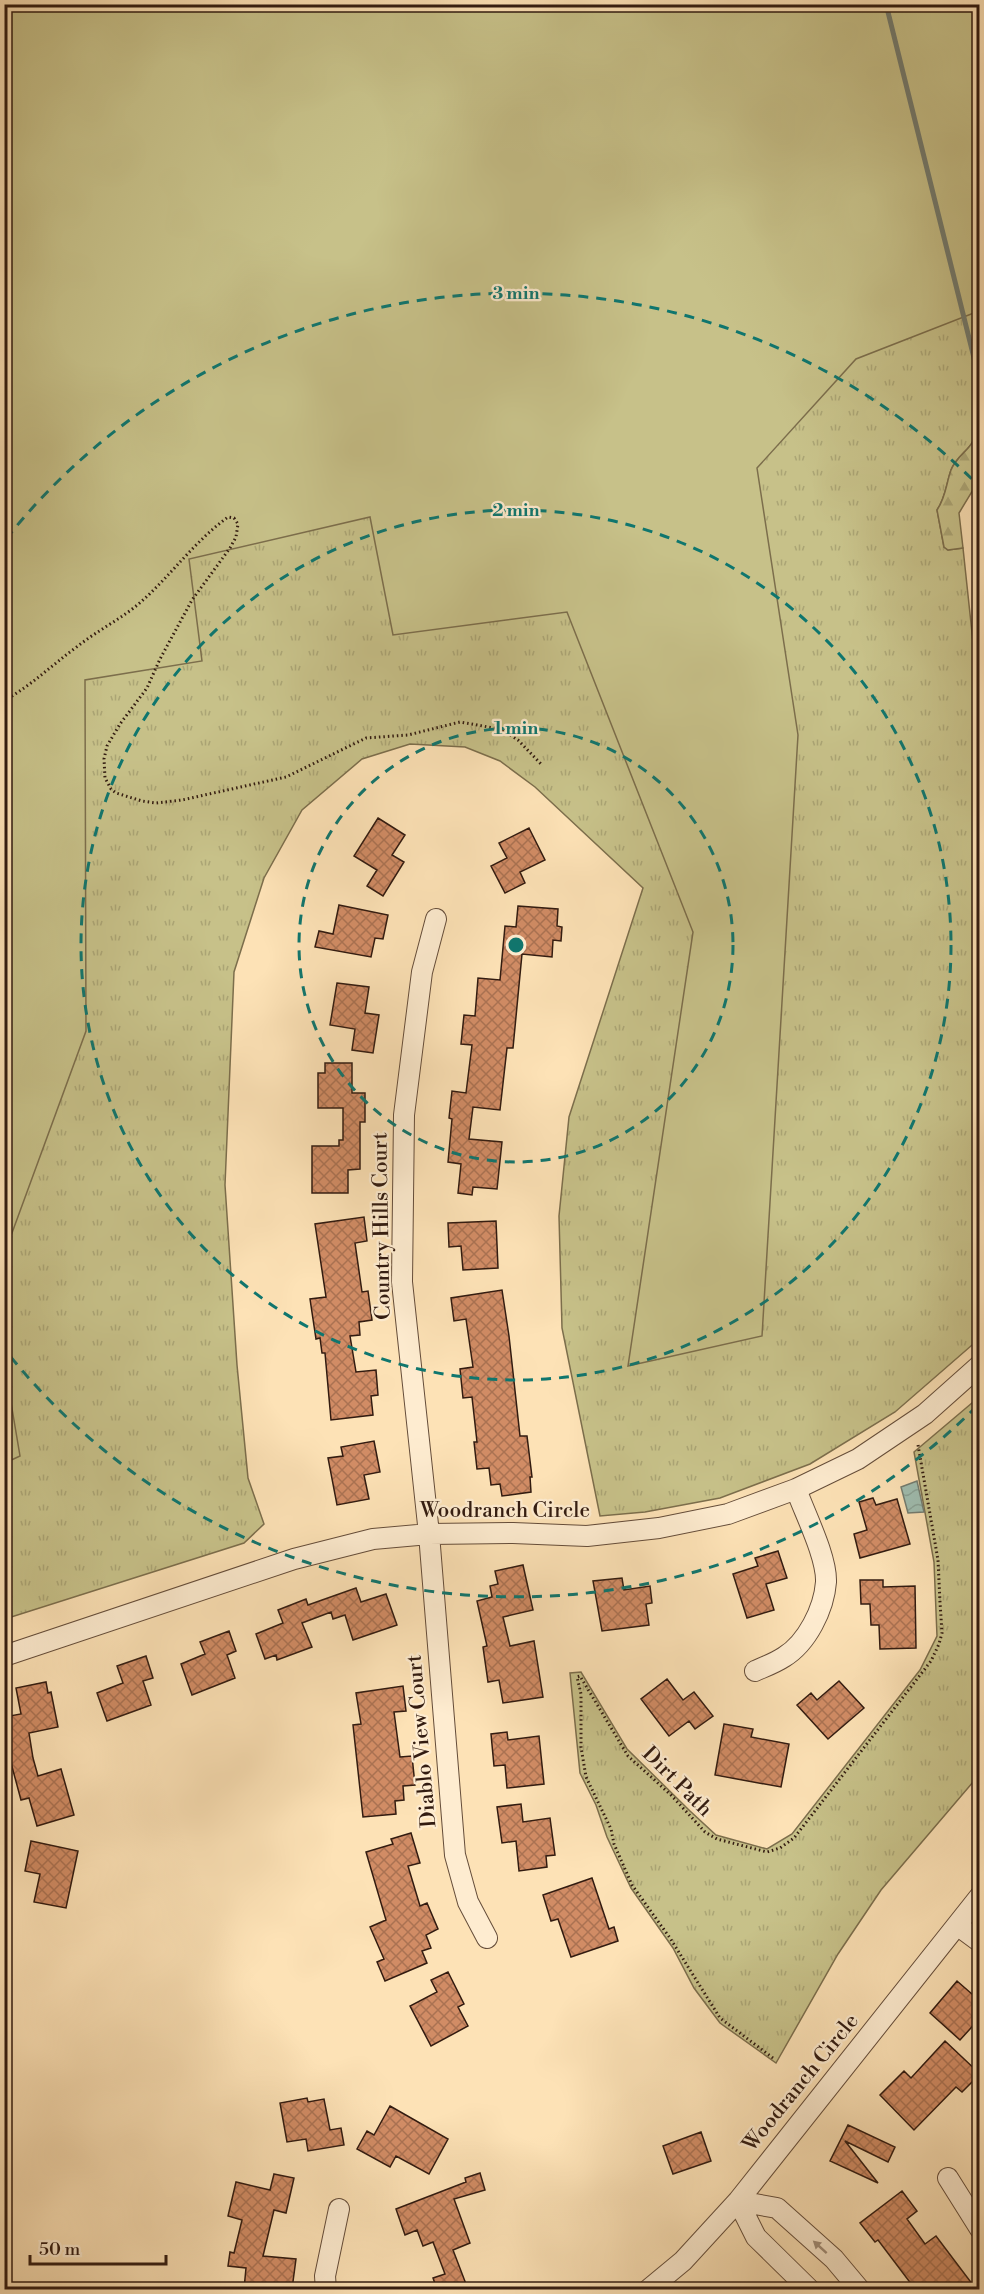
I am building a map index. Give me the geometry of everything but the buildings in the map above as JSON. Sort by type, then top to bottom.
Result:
[{"type":"street","name":"Country Hills Court","points":[[429,1534],[402,1282],[404,1116],[422,972],[436,919]]},
{"type":"street","name":"Woodranch Circle","points":[[4,1656],[294,1559],[373,1539],[429,1534],[513,1533],[587,1536],[659,1528],[728,1514],[796,1489],[858,1459],[925,1414],[980,1365]]},
{"type":"street","points":[[755,1671],[785,1657],[807,1635],[819,1609],[826,1581],[820,1552],[796,1489]]},
{"type":"street","name":"Diablo View Court","points":[[429,1534],[455,1855],[468,1902],[487,1938]]},
{"type":"street","name":"Woodranch Circle","points":[[648,2289],[683,2261],[738,2200],[980,1896]]},
{"type":"street","points":[[957,1925],[980,1942]]},
{"type":"street","points":[[948,2178],[980,2229]]},
{"type":"street","points":[[738,2200],[756,2237],[810,2289]]},
{"type":"street","points":[[738,2200],[777,2208],[834,2259],[860,2289]]},
{"type":"street","points":[[326,2289],[326,2276],[339,2209]]},
{"type":"path","points":[[4,701],[30,686],[78,645],[140,603],[206,533],[228,517],[234,518],[238,524],[236,537],[192,600],[147,688],[107,746],[104,759],[105,778],[116,793],[156,803],[182,800],[286,777],[366,738],[408,735],[460,722],[494,728],[507,733],[518,740],[542,765]]},
{"type":"path","name":"Dirt Path","points":[[773,2058],[720,2018],[670,1938],[632,1885],[586,1777],[580,1747],[581,1694],[577,1677],[580,1676],[628,1756],[671,1795],[705,1832],[717,1839],[753,1850],[767,1852],[780,1848],[794,1838],[930,1661],[939,1644],[942,1633],[938,1560],[918,1445]]},
{"type":"green space","points":[[5,4],[979,5],[979,311],[856,359],[757,468],[798,735],[762,1336],[628,1366],[693,932],[567,612],[393,635],[370,517],[189,559],[202,661],[85,680],[86,1031],[5,1252]]},
{"type":"green space","points":[[5,5],[979,5],[979,431],[971,445],[953,466],[937,510],[944,547],[948,550],[963,548],[980,708],[979,1339],[895,1412],[810,1464],[720,1498],[645,1512],[600,1516],[562,1328],[559,1216],[569,1117],[643,888],[535,787],[500,761],[465,747],[410,744],[362,759],[302,810],[264,878],[234,972],[225,1185],[237,1365],[248,1478],[264,1524],[244,1543],[5,1619]]},
{"type":"green space","points":[[979,431],[979,480],[959,513],[963,548],[948,550],[944,547],[937,510],[953,466],[971,445]]},
{"type":"green space","points":[[4,1361],[20,1456],[5,1463],[4,1463]]},
{"type":"green space","points":[[979,1397],[979,1775],[881,1890],[838,1954],[776,2063],[720,2023],[694,1988],[673,1948],[631,1888],[580,1773],[570,1673],[581,1672],[627,1749],[716,1835],[767,1849],[792,1834],[920,1670],[937,1636],[934,1562],[914,1452]]},
{"type":"water","points":[[917,1481],[924,1512],[908,1513],[901,1487]]},
{"type":"waterway","points":[[886,4],[977,370]]}]
